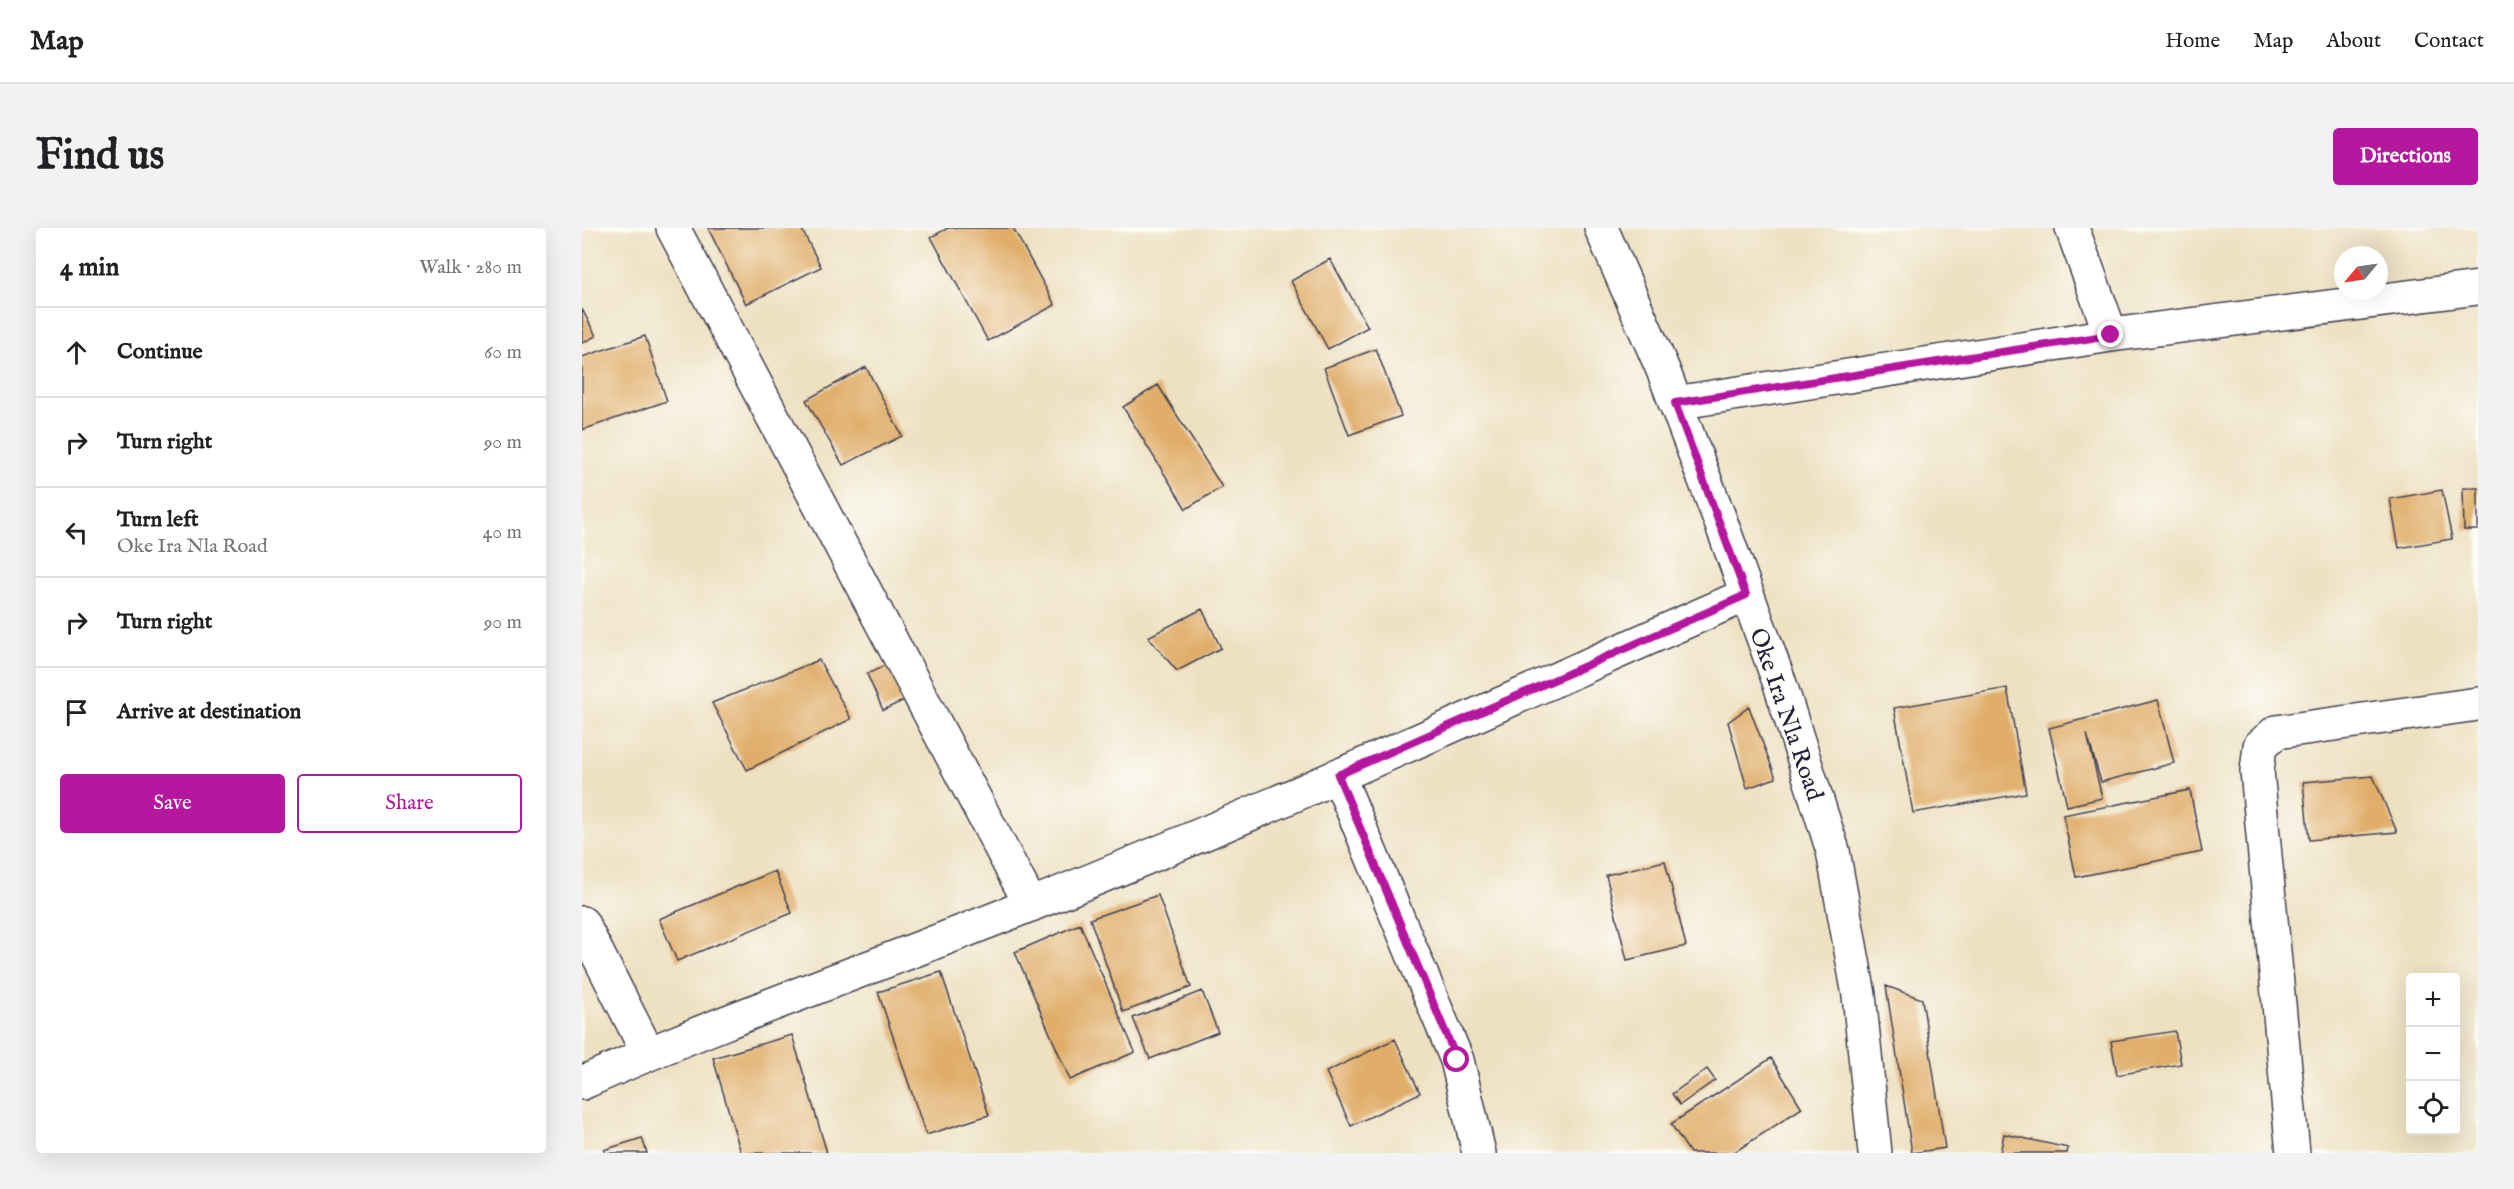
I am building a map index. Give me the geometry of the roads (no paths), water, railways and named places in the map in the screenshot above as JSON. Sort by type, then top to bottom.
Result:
[{"type":"street","points":[[672,228],[1031,905]]},
{"type":"street","name":"Oke Ira Nla Road","points":[[1601,228],[1663,370],[1780,684],[1833,851],[1859,995],[1875,1153]]},
{"type":"street","points":[[2072,228],[2111,335]]},
{"type":"street","points":[[1675,403],[2111,335],[2478,288]]},
{"type":"street","points":[[582,1083],[648,1053],[1031,905],[1338,775],[1746,595]]},
{"type":"street","points":[[2293,1153],[2257,771],[2260,746],[2276,732],[2478,704]]},
{"type":"street","points":[[1338,775],[1457,1060],[1479,1153]]},
{"type":"street","points":[[582,923],[648,1053]]}]
